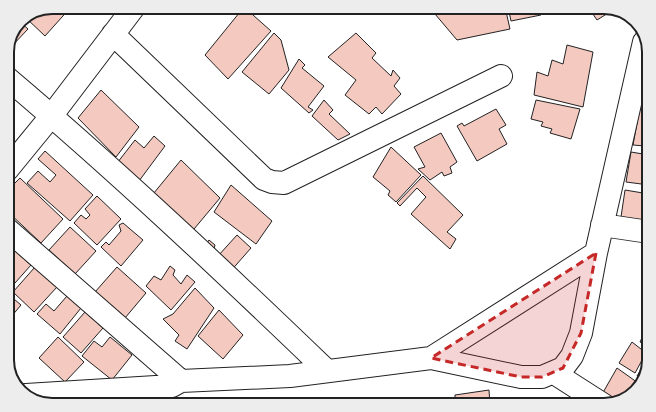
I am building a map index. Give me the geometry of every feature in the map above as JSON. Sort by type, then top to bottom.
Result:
[{"type":"street","points":[[14,162],[52,116],[129,14]]},
{"type":"street","points":[[113,34],[264,179],[272,182],[284,183],[501,76]]},
{"type":"street","points":[[36,394],[172,386],[181,381],[290,376],[431,358],[521,377],[542,377],[563,368],[572,356],[581,333],[602,225],[642,51]]},
{"type":"street","points":[[14,84],[52,116],[239,286],[327,372]]},
{"type":"street","points":[[602,225],[642,231]]},
{"type":"street","points":[[14,235],[181,381]]},
{"type":"street","points":[[431,358],[596,253]]},
{"type":"street","points":[[554,373],[593,398]]},
{"type":"highlighted area","points":[[596,253],[581,333],[563,368],[542,377],[521,377],[431,358]]},
{"type":"building","points":[[47,14],[65,14],[45,36],[30,22]]},
{"type":"building","points":[[238,14],[252,14],[271,31],[228,79],[205,55]]},
{"type":"building","points":[[435,14],[507,14],[510,29],[457,40]]},
{"type":"building","points":[[510,14],[541,15],[511,21]]},
{"type":"building","points":[[593,14],[607,14],[597,20]]},
{"type":"building","points":[[25,26],[28,29],[15,43],[22,29]]},
{"type":"building","points":[[274,33],[281,40],[289,70],[269,94],[242,72]]},
{"type":"building","points":[[356,33],[376,53],[372,58],[391,76],[393,70],[400,78],[394,86],[401,94],[382,114],[376,107],[369,114],[345,95],[356,80],[328,57]]},
{"type":"building","points":[[567,45],[593,52],[583,107],[534,95],[537,72],[548,76],[552,60],[563,64]]},
{"type":"building","points":[[299,59],[305,65],[302,68],[324,86],[308,107],[313,110],[309,113],[281,88]]},
{"type":"building","points":[[101,90],[139,127],[116,157],[78,118]]},
{"type":"building","points":[[642,96],[642,146],[633,145]]},
{"type":"building","points":[[324,100],[333,110],[329,114],[350,134],[338,140],[312,116]]},
{"type":"building","points":[[536,100],[580,109],[571,139],[550,133],[552,129],[541,126],[543,122],[531,119]]},
{"type":"building","points":[[496,109],[506,125],[499,129],[507,144],[477,161],[457,126],[462,123],[464,126]]},
{"type":"building","points":[[441,133],[457,162],[450,167],[452,173],[444,176],[442,172],[430,180],[418,169],[425,167],[414,147]]},
{"type":"building","points":[[154,136],[165,146],[136,185],[114,167],[135,140],[144,148]]},
{"type":"building","points":[[391,147],[421,175],[396,202],[388,195],[390,191],[373,177]]},
{"type":"building","points":[[45,151],[93,195],[70,221],[27,183],[38,171],[50,182],[56,175],[38,159]]},
{"type":"building","points":[[631,152],[642,154],[642,184],[626,182]]},
{"type":"building","points":[[181,160],[220,198],[189,235],[149,199]]},
{"type":"building","points":[[423,176],[463,215],[447,232],[456,239],[450,249],[411,214],[426,197],[417,188],[400,206],[397,203]]},
{"type":"building","points":[[20,178],[63,219],[41,243],[14,218],[14,184]]},
{"type":"building","points":[[231,185],[272,221],[256,244],[214,212]]},
{"type":"building","points":[[625,190],[642,193],[642,220],[621,217]]},
{"type":"building","points":[[97,196],[121,219],[97,245],[74,223],[81,215],[86,219],[90,215],[85,209]]},
{"type":"building","points":[[123,223],[143,240],[121,266],[101,247],[106,242],[109,245],[121,231],[119,225]]},
{"type":"building","points":[[70,227],[96,251],[75,274],[49,250]]},
{"type":"building","points":[[237,235],[251,248],[229,273],[203,249],[209,240],[215,245],[213,253],[218,256]]},
{"type":"building","points":[[14,250],[31,265],[14,284]]},
{"type":"building","points":[[170,266],[175,270],[173,275],[181,284],[187,275],[195,282],[171,310],[146,286],[154,276],[161,280]]},
{"type":"building","points":[[35,267],[57,287],[34,312],[14,293],[14,291]]},
{"type":"building","points":[[117,267],[146,293],[125,318],[95,292]]},
{"type":"building","points":[[195,288],[214,308],[187,349],[175,341],[179,335],[163,319],[173,314]]},
{"type":"building","points":[[67,296],[81,308],[60,334],[37,314],[46,304],[54,311]]},
{"type":"building","points":[[14,299],[21,305],[14,313]]},
{"type":"building","points":[[219,310],[243,335],[223,359],[198,336]]},
{"type":"building","points":[[85,312],[103,328],[81,353],[63,337]]},
{"type":"building","points":[[58,337],[84,362],[65,382],[39,358]]},
{"type":"building","points":[[110,337],[132,355],[112,380],[82,356],[94,341],[102,347]]},
{"type":"building","points":[[632,342],[642,350],[642,360],[635,373],[619,363]]},
{"type":"building","points":[[617,368],[636,381],[625,392],[614,397],[604,398],[601,396]]},
{"type":"building","points":[[489,390],[490,398],[455,398],[455,395]]}]
